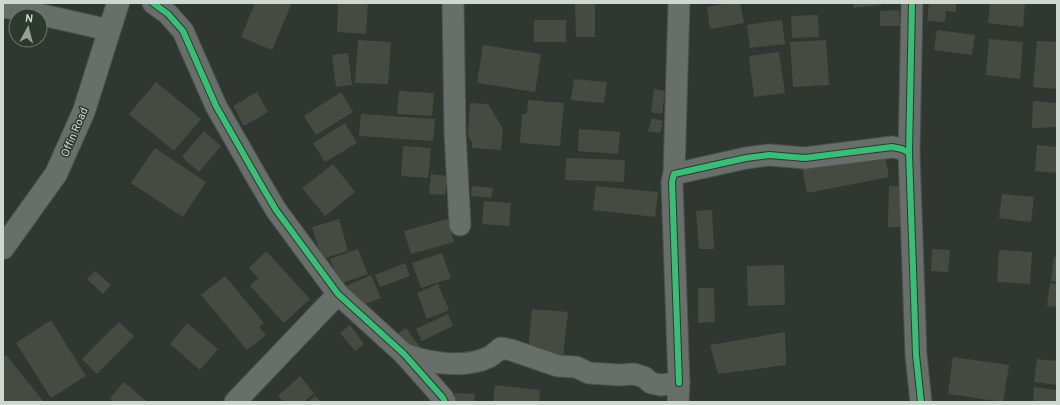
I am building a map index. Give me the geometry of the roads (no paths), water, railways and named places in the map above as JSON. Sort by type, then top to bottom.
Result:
[{"type":"street","name":"Offin Road","points":[[3,248],[11,226],[56,174],[84,111],[118,3]]},
{"type":"street","points":[[154,3],[168,14],[182,31],[216,106],[276,210],[338,294],[404,354],[445,402]]},
{"type":"street","points":[[453,3],[455,133],[460,226]]},
{"type":"street","points":[[404,354],[417,359],[465,364],[488,358],[501,348],[558,366],[576,367],[589,373],[634,374],[644,377],[651,383],[679,392],[672,182],[674,174],[679,3]]},
{"type":"street","points":[[912,3],[909,152],[916,356],[921,402]]},
{"type":"street","points":[[3,7],[109,30]]},
{"type":"street","points":[[674,174],[746,158],[769,155],[804,158],[892,147],[909,152]]},
{"type":"street","points":[[235,402],[338,294]]}]
